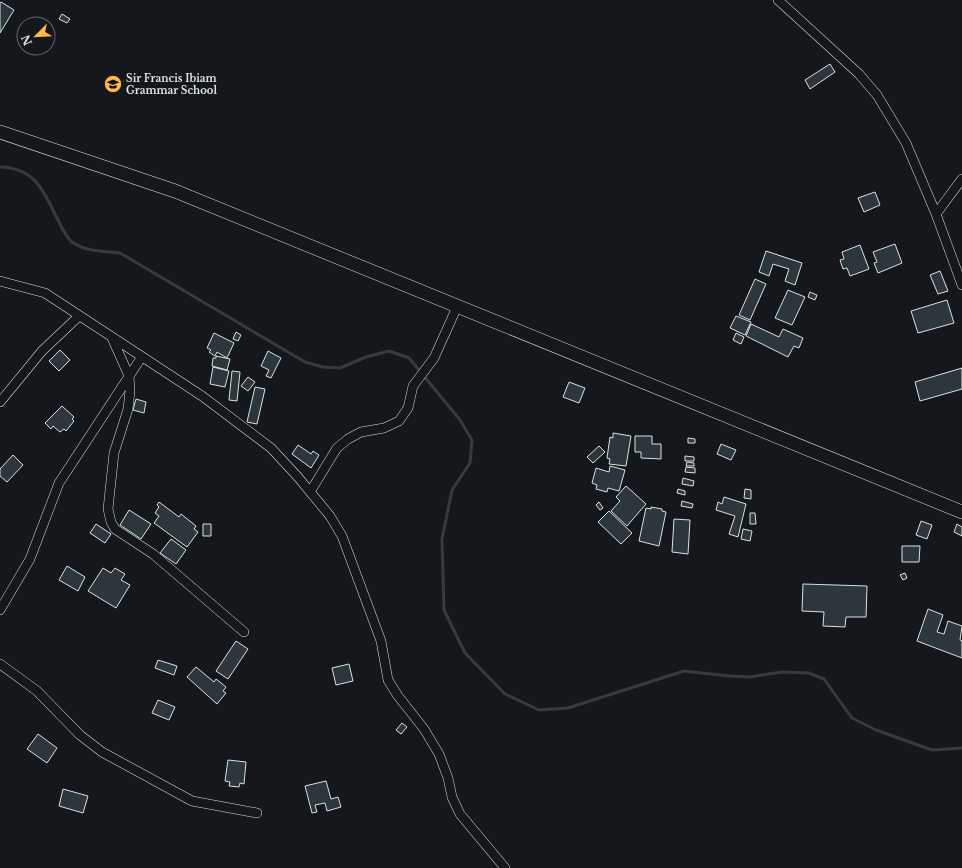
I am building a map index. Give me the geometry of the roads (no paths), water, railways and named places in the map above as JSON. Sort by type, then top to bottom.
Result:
[{"type":"main road","points":[[0,132],[175,192],[962,512]]},
{"type":"street","points":[[778,0],[853,69],[877,95],[906,144],[936,214],[962,285]]},
{"type":"street","points":[[936,214],[962,179]]},
{"type":"street","points":[[0,281],[45,294],[141,358],[202,396],[271,448],[310,492],[330,516],[342,536],[381,641],[388,680],[398,696],[424,729],[440,754],[448,778],[452,797],[460,814],[505,868]]},
{"type":"street","points":[[310,492],[337,448],[348,439],[361,432],[384,428],[399,421],[408,408],[417,379],[427,368],[437,352],[457,307]]},
{"type":"street","points":[[0,402],[42,351],[79,316]]},
{"type":"street","points":[[112,338],[129,376],[130,391],[128,409],[114,453],[108,509],[111,522],[115,529],[153,554],[244,632]]},
{"type":"street","points":[[0,610],[30,559],[59,483],[141,358]]},
{"type":"street","points":[[0,664],[38,691],[80,735],[102,752],[192,801],[257,813]]},
{"type":"waterway","points":[[0,167],[13,168],[23,172],[38,184],[49,201],[64,232],[72,242],[83,248],[120,253],[305,362],[323,367],[340,368],[366,357],[389,351],[409,358],[460,420],[472,440],[470,463],[452,490],[442,539],[444,610],[465,653],[505,694],[539,710],[568,708],[684,671],[749,677],[782,672],[809,673],[824,679],[852,718],[876,730],[932,750],[962,748]]},
{"type":"place","name":"Sir Francis Ibiam Grammar School","points":[[113,84]]}]
